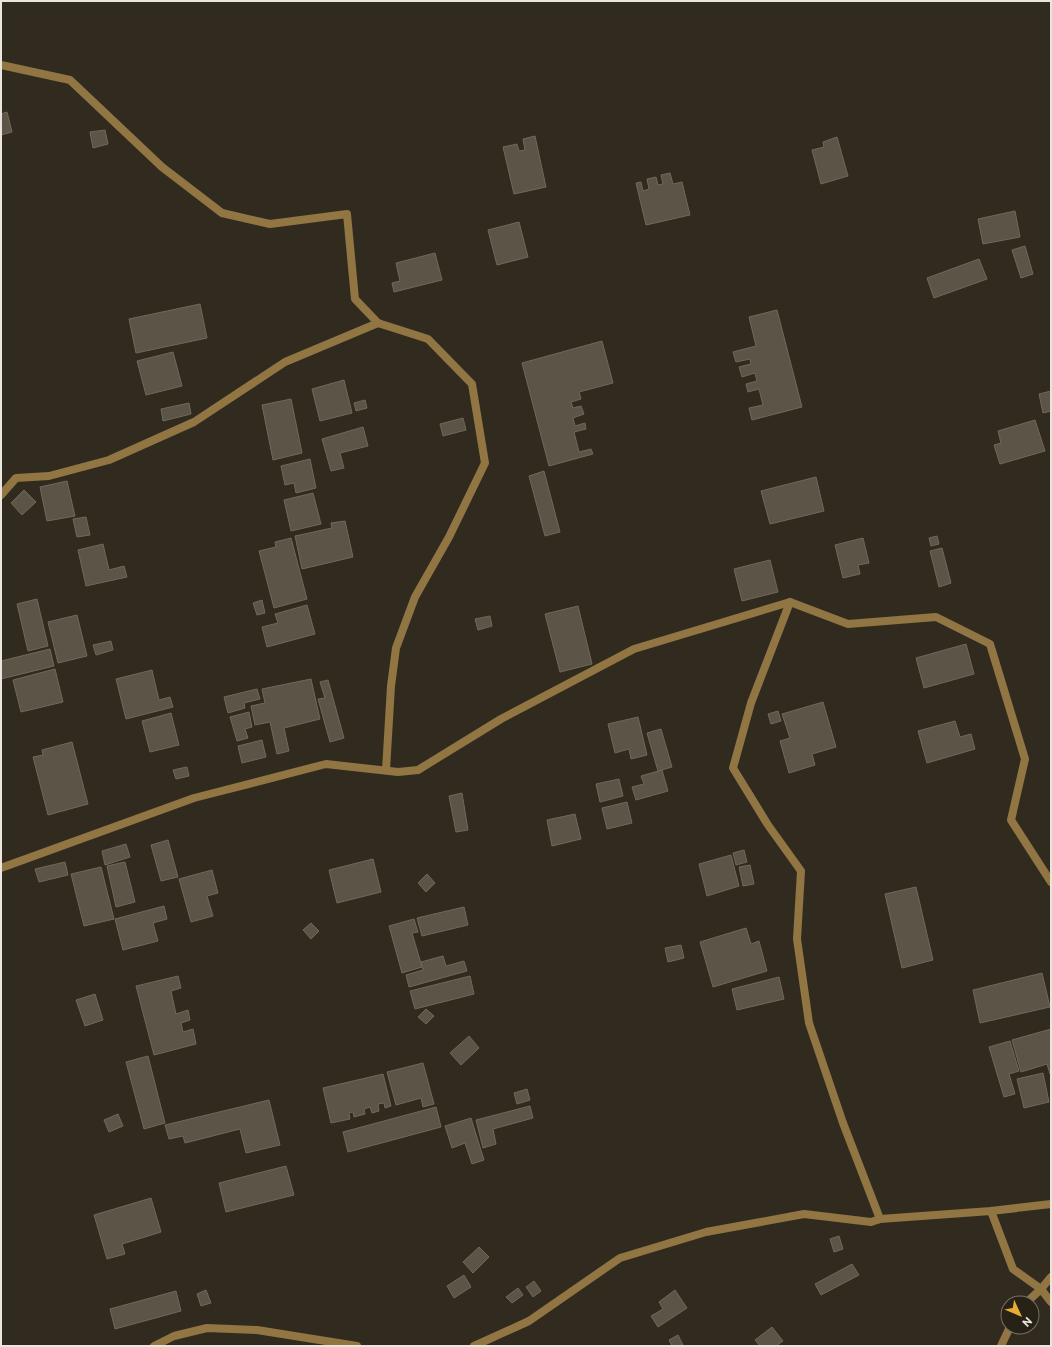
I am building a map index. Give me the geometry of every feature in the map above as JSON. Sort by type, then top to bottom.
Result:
[{"type":"street","points":[[1,65],[70,80],[162,167],[222,213],[270,224],[347,214],[356,299],[378,323],[428,339],[472,384],[485,463],[449,537],[415,597],[396,648],[390,686],[386,770]]},
{"type":"street","points":[[1,495],[16,478],[49,476],[109,460],[138,448],[194,422],[285,362],[378,323]]},
{"type":"street","points":[[790,602],[751,704],[733,768],[768,825],[801,871],[797,939],[809,1023],[843,1123],[880,1219]]},
{"type":"street","points":[[1,868],[194,798],[326,764],[398,772],[418,770],[501,719],[634,649],[790,602],[848,624],[936,617],[990,644],[1025,759],[1011,820],[1051,882]]},
{"type":"street","points":[[474,1346],[528,1321],[620,1258],[706,1232],[804,1214],[871,1222],[880,1219],[991,1211],[1051,1204]]},
{"type":"street","points":[[991,1211],[1013,1269],[1041,1289],[1051,1302]]},
{"type":"street","points":[[1035,1295],[1051,1277]]},
{"type":"street","points":[[154,1346],[174,1336],[207,1328],[257,1330],[357,1346]]},
{"type":"street","points":[[1001,1346],[1006,1335]]},
{"type":"building","points":[[7,112],[12,132],[1,135],[1,114]]},
{"type":"building","points":[[105,130],[108,144],[93,148],[90,132]]},
{"type":"building","points":[[535,136],[546,187],[514,194],[503,147],[517,144],[519,151],[525,150],[523,139]]},
{"type":"building","points":[[837,137],[848,176],[821,184],[812,150],[824,147],[823,142]]},
{"type":"building","points":[[670,173],[673,184],[682,182],[690,215],[646,225],[636,183],[641,182],[643,191],[649,189],[647,179],[656,177],[658,185],[663,184],[661,175]]},
{"type":"building","points":[[1015,211],[1020,237],[983,244],[978,219]]},
{"type":"building","points":[[519,222],[528,257],[497,265],[488,230]]},
{"type":"building","points":[[1025,246],[1033,274],[1021,278],[1012,250]]},
{"type":"building","points":[[435,253],[442,280],[394,292],[392,283],[400,281],[396,263]]},
{"type":"building","points":[[979,259],[987,279],[934,298],[927,278]]},
{"type":"building","points":[[200,304],[207,338],[136,353],[129,319]]},
{"type":"building","points":[[777,310],[802,407],[752,420],[749,408],[763,405],[759,389],[748,392],[746,384],[757,381],[755,373],[742,377],[739,367],[751,364],[750,359],[736,362],[733,352],[756,346],[749,317]]},
{"type":"building","points":[[602,341],[613,383],[579,392],[581,399],[571,402],[573,408],[581,406],[584,414],[573,418],[575,426],[585,423],[586,429],[574,432],[579,452],[591,449],[593,454],[549,466],[522,363]]},
{"type":"building","points":[[173,352],[182,386],[146,395],[137,361]]},
{"type":"building","points":[[344,380],[352,413],[320,421],[312,389]]},
{"type":"building","points":[[1051,391],[1051,411],[1043,413],[1039,394]]},
{"type":"building","points":[[291,399],[302,453],[273,460],[262,405]]},
{"type":"building","points":[[365,400],[367,408],[356,411],[354,403]]},
{"type":"building","points":[[189,403],[191,414],[163,421],[161,409]]},
{"type":"building","points":[[463,418],[466,430],[443,436],[440,424]]},
{"type":"building","points":[[1035,420],[1045,451],[1000,464],[994,445],[1001,443],[998,431]]},
{"type":"building","points":[[363,427],[368,446],[340,453],[344,468],[331,471],[322,439]]},
{"type":"building","points":[[310,459],[316,488],[296,493],[294,483],[285,485],[281,466]]},
{"type":"building","points":[[544,471],[560,532],[545,536],[529,476]]},
{"type":"building","points":[[816,477],[824,511],[770,524],[761,491]]},
{"type":"building","points":[[67,481],[75,516],[47,521],[40,487]]},
{"type":"building","points":[[24,490],[36,502],[22,515],[11,503]]},
{"type":"building","points":[[313,493],[321,524],[291,531],[284,500]]},
{"type":"building","points":[[86,517],[90,535],[77,537],[73,519]]},
{"type":"building","points":[[345,521],[353,557],[302,569],[295,536],[332,528],[331,523]]},
{"type":"building","points":[[937,536],[939,544],[931,546],[929,538]]},
{"type":"building","points":[[291,538],[307,599],[274,608],[259,551],[276,547],[275,542]]},
{"type":"building","points":[[863,538],[869,563],[858,565],[860,574],[843,578],[835,545]]},
{"type":"building","points":[[103,544],[109,570],[124,566],[127,577],[86,586],[78,550]]},
{"type":"building","points":[[942,548],[951,583],[939,587],[930,551]]},
{"type":"building","points":[[770,560],[778,592],[742,601],[734,569]]},
{"type":"building","points":[[37,599],[48,646],[28,651],[17,604]]},
{"type":"building","points":[[262,600],[265,613],[257,615],[253,603]]},
{"type":"building","points":[[307,605],[315,634],[267,647],[262,627],[278,623],[275,614]]},
{"type":"building","points":[[578,606],[592,664],[560,672],[545,614]]},
{"type":"building","points":[[77,615],[87,656],[58,663],[48,622]]},
{"type":"building","points":[[490,616],[492,626],[478,630],[475,619]]},
{"type":"building","points":[[111,641],[113,650],[96,655],[93,645]]},
{"type":"building","points":[[966,644],[974,674],[924,688],[916,658]]},
{"type":"building","points":[[50,649],[54,666],[1,679],[1,661]]},
{"type":"building","points":[[55,669],[63,702],[21,712],[13,680]]},
{"type":"building","points":[[152,670],[159,700],[170,697],[173,707],[126,719],[116,679]]},
{"type":"building","points":[[311,679],[320,719],[284,728],[289,751],[277,754],[270,722],[255,725],[251,706],[265,703],[262,689]]},
{"type":"building","points":[[328,680],[344,738],[330,742],[318,699],[325,698],[320,682]]},
{"type":"building","points":[[257,689],[260,699],[244,703],[245,708],[228,713],[224,697]]},
{"type":"building","points":[[823,702],[836,747],[812,754],[815,765],[789,773],[780,741],[790,738],[782,714]]},
{"type":"building","points":[[778,711],[781,721],[771,724],[768,714]]},
{"type":"building","points":[[249,712],[252,727],[245,729],[248,738],[237,741],[230,717]]},
{"type":"building","points":[[171,713],[179,745],[150,752],[142,721]]},
{"type":"building","points":[[638,717],[647,755],[631,759],[629,749],[615,753],[608,724]]},
{"type":"building","points":[[955,721],[960,737],[971,734],[975,749],[927,763],[918,731]]},
{"type":"building","points":[[661,729],[672,767],[658,771],[647,733]]},
{"type":"building","points":[[262,740],[266,757],[242,763],[238,746]]},
{"type":"building","points":[[72,742],[88,804],[48,815],[33,757],[43,755],[42,750]]},
{"type":"building","points":[[187,767],[189,776],[176,779],[173,770]]},
{"type":"building","points":[[662,770],[668,791],[636,800],[632,787],[644,784],[641,776]]},
{"type":"building","points":[[619,779],[623,796],[600,802],[596,784]]},
{"type":"building","points":[[462,793],[468,830],[456,832],[449,796]]},
{"type":"building","points":[[627,802],[632,823],[607,829],[602,808]]},
{"type":"building","points":[[575,814],[581,839],[552,846],[547,820]]},
{"type":"building","points":[[168,840],[178,877],[161,881],[151,845]]},
{"type":"building","points":[[126,844],[130,857],[105,865],[102,851]]},
{"type":"building","points":[[744,850],[747,862],[736,865],[733,853]]},
{"type":"building","points":[[731,855],[739,886],[707,896],[699,864]]},
{"type":"building","points":[[373,859],[381,892],[337,903],[329,870]]},
{"type":"building","points":[[65,862],[68,875],[39,882],[35,869]]},
{"type":"building","points":[[125,862],[135,902],[116,907],[107,866]]},
{"type":"building","points":[[750,865],[754,884],[743,886],[739,867]]},
{"type":"building","points":[[101,867],[114,919],[84,926],[71,874]]},
{"type":"building","points":[[212,870],[218,893],[207,896],[213,916],[191,922],[179,879]]},
{"type":"building","points":[[427,874],[435,883],[426,892],[418,883]]},
{"type":"building","points":[[916,887],[933,960],[902,968],[885,894]]},
{"type":"building","points":[[164,906],[167,919],[153,923],[158,941],[123,950],[115,919]]},
{"type":"building","points":[[464,907],[468,925],[422,936],[417,918]]},
{"type":"building","points":[[414,919],[418,932],[412,933],[422,967],[402,973],[389,926]]},
{"type":"building","points":[[311,923],[319,931],[311,939],[303,930]]},
{"type":"building","points":[[746,928],[751,944],[759,941],[767,971],[713,987],[700,942]]},
{"type":"building","points":[[681,945],[684,958],[668,962],[665,948]]},
{"type":"building","points":[[443,956],[446,966],[464,961],[467,971],[409,987],[406,975],[423,970],[421,962]]},
{"type":"building","points":[[1042,973],[1050,1007],[980,1023],[973,990]]},
{"type":"building","points":[[178,976],[181,988],[171,991],[176,1014],[188,1010],[190,1020],[181,1023],[183,1032],[193,1029],[196,1044],[154,1055],[136,986]]},
{"type":"building","points":[[470,976],[474,994],[415,1009],[410,991]]},
{"type":"building","points":[[779,977],[784,999],[737,1010],[732,989]]},
{"type":"building","points":[[95,994],[103,1020],[85,1026],[76,1000]]},
{"type":"building","points":[[426,1009],[434,1016],[426,1024],[418,1017]]},
{"type":"building","points":[[1051,1029],[1051,1077],[1047,1064],[1021,1072],[1012,1040]]},
{"type":"building","points":[[469,1036],[479,1048],[461,1065],[450,1053]]},
{"type":"building","points":[[1010,1041],[1019,1071],[1009,1074],[1015,1094],[1004,1097],[989,1047]]},
{"type":"building","points":[[148,1056],[165,1123],[144,1129],[126,1062]]},
{"type":"building","points":[[423,1063],[434,1104],[423,1107],[421,1098],[396,1105],[387,1072]]},
{"type":"building","points":[[1043,1073],[1049,1102],[1024,1108],[1017,1079]]},
{"type":"building","points":[[383,1074],[391,1106],[385,1108],[384,1103],[378,1104],[379,1111],[372,1113],[370,1107],[364,1109],[365,1114],[354,1117],[353,1112],[349,1113],[350,1119],[331,1123],[323,1088]]},
{"type":"building","points":[[527,1089],[530,1100],[517,1104],[514,1093]]},
{"type":"building","points":[[269,1100],[280,1145],[246,1153],[240,1129],[185,1143],[183,1136],[169,1139],[165,1125]]},
{"type":"building","points":[[530,1106],[533,1118],[493,1129],[496,1144],[483,1148],[476,1120]]},
{"type":"building","points":[[436,1107],[441,1127],[348,1152],[343,1132]]},
{"type":"building","points":[[118,1114],[123,1126],[109,1132],[104,1120]]},
{"type":"building","points":[[471,1118],[484,1160],[472,1164],[465,1143],[452,1148],[445,1126]]},
{"type":"building","points":[[286,1166],[294,1195],[226,1212],[219,1183]]},
{"type":"building","points":[[151,1198],[161,1232],[122,1244],[125,1254],[107,1259],[94,1215]]},
{"type":"building","points":[[839,1236],[843,1249],[834,1252],[830,1239]]},
{"type":"building","points":[[479,1247],[489,1257],[473,1273],[463,1262]]},
{"type":"building","points":[[852,1264],[859,1275],[821,1295],[815,1284]]},
{"type":"building","points":[[464,1275],[471,1287],[454,1298],[447,1286]]},
{"type":"building","points":[[534,1281],[541,1291],[533,1297],[526,1287]]},
{"type":"building","points":[[518,1288],[523,1295],[512,1303],[506,1297]]},
{"type":"building","points":[[206,1290],[211,1303],[201,1306],[197,1294]]},
{"type":"building","points":[[675,1290],[687,1308],[658,1327],[651,1316],[663,1309],[659,1302]]},
{"type":"building","points":[[176,1291],[181,1311],[115,1329],[110,1309]]},
{"type":"building","points":[[772,1327],[783,1341],[776,1346],[760,1346],[755,1340]]},
{"type":"building","points":[[678,1335],[683,1345],[672,1346],[669,1340]]}]
